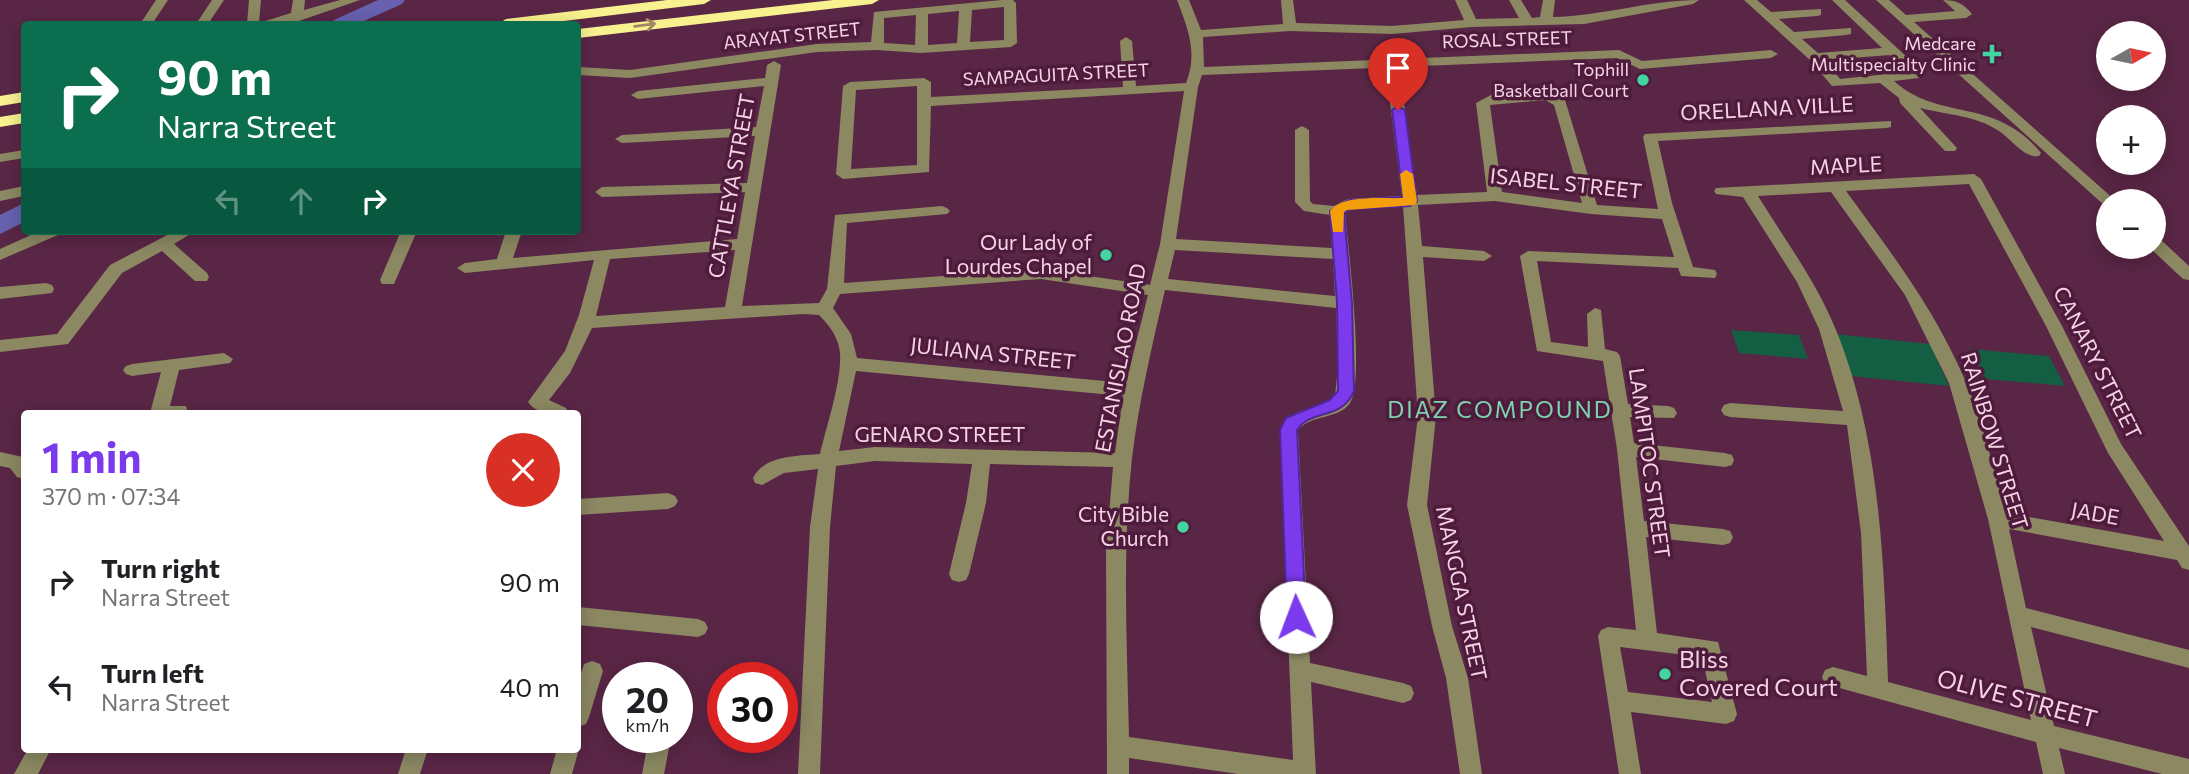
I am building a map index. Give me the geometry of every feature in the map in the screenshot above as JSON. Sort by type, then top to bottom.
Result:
[{"type":"highway","points":[[534,20],[649,0]]},
{"type":"highway","points":[[527,21],[704,0]]},
{"type":"highway","points":[[581,34],[872,0]]},
{"type":"highway","points":[[0,101],[21,98]]},
{"type":"highway","points":[[0,122],[21,118]]},
{"type":"street","points":[[148,21],[162,0]]},
{"type":"street","points":[[204,21],[218,0]]},
{"type":"street","points":[[253,21],[254,0]]},
{"type":"street","points":[[296,18],[299,0]]},
{"type":"street","points":[[280,21],[354,0]]},
{"type":"street","name":"ESTANISLAO ROAD","points":[[1118,774],[1116,549],[1123,460],[1133,390],[1168,244],[1200,54],[1197,34],[1183,0]]},
{"type":"street","points":[[1287,0],[1290,27]]},
{"type":"street","points":[[1461,0],[1472,23]]},
{"type":"street","points":[[1515,0],[1528,22]]},
{"type":"street","points":[[1546,21],[1549,0]]},
{"type":"street","points":[[1611,0],[1612,15]]},
{"type":"street","points":[[1197,34],[1290,27],[1392,30],[1472,23],[1546,21],[1612,15],[1693,0],[1705,11]]},
{"type":"street","points":[[1750,0],[1815,57],[1837,83],[1916,73],[1838,0]]},
{"type":"street","points":[[1882,0],[2096,191]]},
{"type":"street","points":[[1903,19],[1966,14],[1949,0]]},
{"type":"street","name":"ARAYAT STREET","points":[[581,71],[630,74],[817,48],[877,46],[922,49],[1011,43],[1010,3],[966,7]]},
{"type":"street","points":[[877,46],[878,15],[966,7],[963,47]]},
{"type":"street","points":[[922,11],[922,49]]},
{"type":"street","points":[[1768,16],[1817,12]]},
{"type":"street","points":[[1791,36],[1846,31]]},
{"type":"street","points":[[1126,41],[1130,90]]},
{"type":"street","points":[[1815,57],[1893,51]]},
{"type":"street","name":"ROSAL STREET","points":[[1195,79],[1619,54],[1640,65],[1771,54]]},
{"type":"street","name":"CATTLEYA STREET","points":[[732,314],[774,65]]},
{"type":"street","name":"SAMPAGUITA STREET","points":[[923,102],[1130,90],[1195,79]]},
{"type":"street","points":[[1884,79],[1950,148]]},
{"type":"street","points":[[638,95],[771,81]]},
{"type":"street","points":[[923,82],[923,102],[924,169],[843,174],[850,86],[923,82]]},
{"type":"street","name":"MANGGA STREET","points":[[1395,88],[1415,251],[1427,416],[1417,505],[1437,601],[1457,678],[1471,774]]},
{"type":"street","points":[[1897,93],[1936,110],[1992,121],[2070,182],[2096,194]]},
{"type":"street","points":[[1495,195],[1482,106],[1491,99],[1547,96],[1560,103],[1591,209]]},
{"type":"street","name":"ORELLANA VILLE","points":[[1667,214],[1650,137],[1886,124]]},
{"type":"street","points":[[1119,746],[1305,774],[1289,430],[1292,422],[1300,416],[1336,404],[1343,399],[1346,391],[1344,303],[1336,211],[1310,208],[1303,202],[1302,130]]},
{"type":"street","points":[[622,139],[763,131]]},
{"type":"street","points":[[0,158],[21,154]]},
{"type":"street","name":"MAPLE","points":[[1721,191],[1836,188],[1974,179]]},
{"type":"street","name":"CANARY STREET","points":[[1974,179],[2054,326],[2114,448],[2141,494],[2186,557]]},
{"type":"street","points":[[602,192],[754,187]]},
{"type":"street","name":"RAINBOW STREET","points":[[1836,188],[1912,292],[1958,383],[1998,519],[2054,774]]},
{"type":"street","points":[[0,196],[21,192]]},
{"type":"street","points":[[1748,192],[1805,283],[1837,357],[1854,419],[1873,534],[1878,689]]},
{"type":"street","name":"ISABEL STREET","points":[[1336,211],[1349,204],[1495,195],[1591,209],[1667,214]]},
{"type":"street","points":[[824,309],[835,289],[840,219],[942,211]]},
{"type":"street","points":[[1667,214],[1687,272],[1709,274]]},
{"type":"street","points":[[0,255],[44,235]]},
{"type":"street","points":[[0,346],[62,340],[116,269],[179,235]]},
{"type":"street","points":[[388,280],[407,235]]},
{"type":"street","points":[[503,264],[513,235]]},
{"type":"street","points":[[163,243],[201,277]]},
{"type":"street","points":[[465,268],[743,244]]},
{"type":"street","points":[[1168,244],[1340,254]]},
{"type":"street","points":[[1415,251],[1483,256]]},
{"type":"street","points":[[554,410],[537,402],[564,372],[588,321],[603,254]]},
{"type":"street","points":[[2166,254],[2189,275]]},
{"type":"street","name":"LAMPITOC STREET","points":[[1648,641],[1621,410],[1611,356],[1543,346],[1528,256],[1684,263]]},
{"type":"street","points":[[835,289],[1041,274],[1157,288],[1344,303]]},
{"type":"street","points":[[0,293],[46,289]]},
{"type":"street","points":[[588,321],[732,314],[803,307],[824,309],[845,332],[850,350],[849,364],[828,459],[820,527],[809,774]]},
{"type":"street","points":[[1595,314],[1597,354]]},
{"type":"street","points":[[132,370],[224,359]]},
{"type":"street","points":[[160,410],[172,364]]},
{"type":"street","name":"JULIANA STREET","points":[[849,364],[1133,390]]},
{"type":"street","points":[[1621,410],[1668,413]]},
{"type":"street","points":[[1730,410],[1854,419]]},
{"type":"street","points":[[1626,449],[1725,460]]},
{"type":"street","name":"GENARO STREET","points":[[762,478],[774,468],[875,454],[1123,460]]},
{"type":"street","points":[[959,574],[976,503],[982,456]]},
{"type":"street","points":[[0,459],[16,462],[21,468]]},
{"type":"street","points":[[581,507],[668,501]]},
{"type":"street","name":"JADE","points":[[1998,519],[2186,557]]},
{"type":"street","points":[[1635,528],[1723,537]]},
{"type":"street","points":[[2019,615],[2189,659]]},
{"type":"street","points":[[581,616],[698,628]]},
{"type":"street","points":[[1619,701],[1726,714],[1711,649],[1608,636],[1630,774]]},
{"type":"street","points":[[1299,670],[1403,693]]},
{"type":"street","points":[[581,707],[592,671]]},
{"type":"street","name":"OLIVE STREET","points":[[1833,677],[2189,770]]},
{"type":"street","points":[[24,774],[37,753]]},
{"type":"street","points":[[409,774],[416,753]]},
{"type":"street","points":[[561,774],[567,753]]},
{"type":"street","points":[[653,774],[657,753]]},
{"type":"green space","points":[[1731,330],[1799,335],[1808,359],[1739,353]]},
{"type":"green space","points":[[1835,334],[1930,344],[1949,386],[1850,376]]},
{"type":"green space","points":[[1970,349],[2049,356],[2065,386],[1985,379]]},
{"type":"waterway","points":[[348,21],[395,0]]},
{"type":"waterway","points":[[0,226],[21,213]]},
{"type":"slow traffic","points":[[1338,229],[1336,211],[1339,207],[1349,204],[1410,201],[1406,174]]},
{"type":"place","name":"Medcare Multispecialty Clinic","points":[[1992,54]]},
{"type":"place","name":"Tophill Basketball Court","points":[[1643,80]]},
{"type":"place","name":"Our Lady of Lourdes Chapel","points":[[1106,255]]},
{"type":"place","name":"City Bible Church","points":[[1183,527]]},
{"type":"place","name":"Bliss Covered Court","points":[[1665,674]]},
{"type":"district","name":"DIAZ COMPOUND","points":[[1500,410]]},
{"type":"route","points":[[1296,617],[1289,430],[1292,422],[1300,416],[1336,404],[1343,399],[1346,391],[1344,303],[1336,211],[1349,204],[1410,201],[1398,110]]}]
